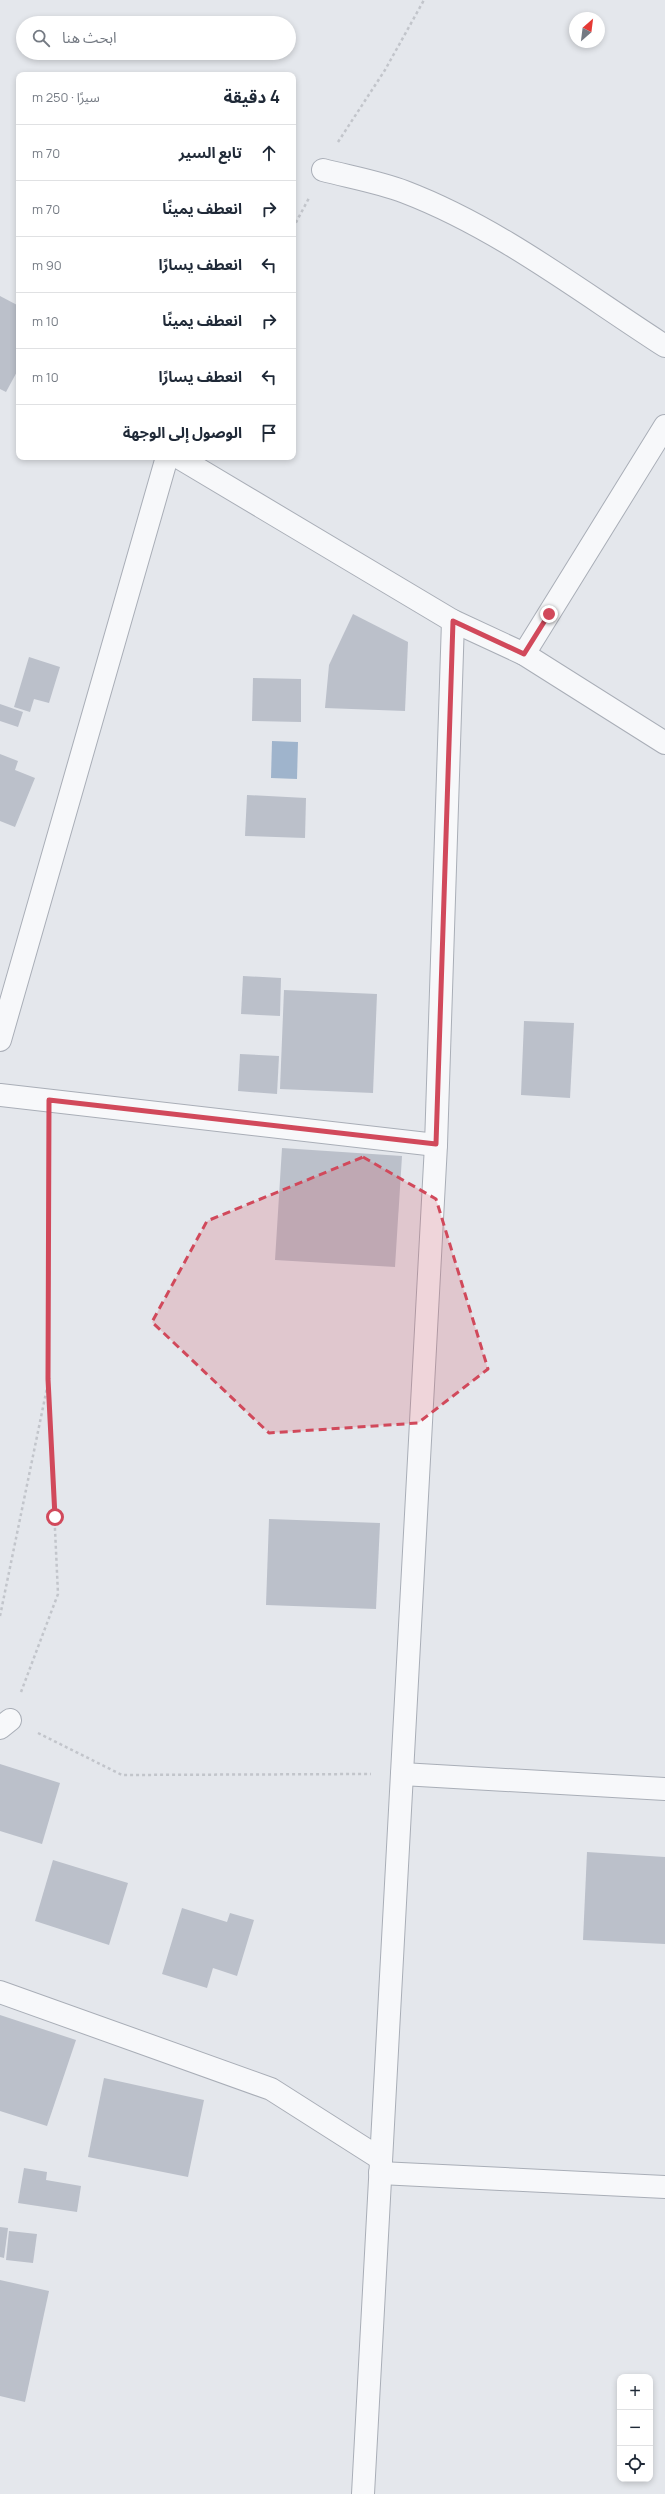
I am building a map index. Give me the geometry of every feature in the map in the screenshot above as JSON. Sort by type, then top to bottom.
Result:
[{"type":"street","points":[[323,170],[404,192],[467,220],[533,259],[665,346]]},
{"type":"street","points":[[524,654],[665,426]]},
{"type":"street","points":[[0,1040],[166,460]]},
{"type":"street","points":[[183,460],[453,621],[524,654],[665,743]]},
{"type":"street","points":[[363,2494],[436,1144],[453,621]]},
{"type":"street","points":[[0,1095],[436,1144]]},
{"type":"street","points":[[402,1774],[665,1790]]},
{"type":"street","points":[[0,1992],[271,2089],[381,2166],[665,2187]]},
{"type":"path","points":[[296,222],[343,132],[385,70],[424,0]]},
{"type":"path","points":[[49,1100],[48,1379],[58,1594],[5,1724],[122,1775],[402,1774]]},
{"type":"path","points":[[0,1616],[48,1379]]},
{"type":"highlighted area","points":[[363,1157],[436,1199],[488,1369],[418,1423],[269,1433],[152,1322],[207,1221]]},
{"type":"water","points":[[272,741],[298,742],[297,779],[271,778]]},
{"type":"building","points":[[0,296],[16,304],[16,374],[6,392],[0,389]]},
{"type":"building","points":[[353,614],[408,642],[405,711],[325,708],[329,665]]},
{"type":"building","points":[[29,657],[60,667],[49,703],[34,699],[30,712],[14,707]]},
{"type":"building","points":[[253,678],[301,679],[301,722],[252,721]]},
{"type":"building","points":[[0,704],[23,712],[18,727],[0,721]]},
{"type":"building","points":[[0,754],[18,761],[15,770],[35,778],[15,827],[0,821]]},
{"type":"building","points":[[247,795],[306,798],[305,838],[245,836]]},
{"type":"building","points":[[243,976],[281,978],[280,1016],[241,1014]]},
{"type":"building","points":[[284,990],[377,994],[373,1093],[280,1089]]},
{"type":"building","points":[[524,1021],[574,1023],[570,1098],[521,1095]]},
{"type":"building","points":[[240,1054],[279,1056],[277,1094],[238,1091]]},
{"type":"building","points":[[282,1148],[402,1156],[395,1267],[275,1260]]},
{"type":"building","points":[[269,1519],[380,1523],[376,1609],[266,1605]]},
{"type":"building","points":[[0,1764],[60,1783],[42,1844],[0,1831]]},
{"type":"building","points":[[587,1852],[665,1857],[665,1944],[583,1940]]},
{"type":"building","points":[[53,1860],[128,1883],[109,1945],[35,1921]]},
{"type":"building","points":[[182,1908],[227,1922],[230,1913],[254,1920],[237,1976],[213,1968],[207,1988],[162,1974]]},
{"type":"building","points":[[0,2015],[76,2040],[47,2126],[0,2111]]},
{"type":"building","points":[[104,2078],[204,2100],[188,2177],[88,2157]]},
{"type":"building","points":[[24,2168],[47,2172],[46,2180],[81,2186],[77,2212],[18,2203]]},
{"type":"building","points":[[0,2227],[8,2228],[4,2258],[0,2257]]},
{"type":"building","points":[[9,2231],[37,2234],[33,2263],[6,2260]]},
{"type":"building","points":[[0,2280],[49,2291],[25,2402],[0,2396]]},
{"type":"route","points":[[55,1517],[48,1379],[49,1100],[436,1144],[453,621],[524,654],[549,614]]}]
